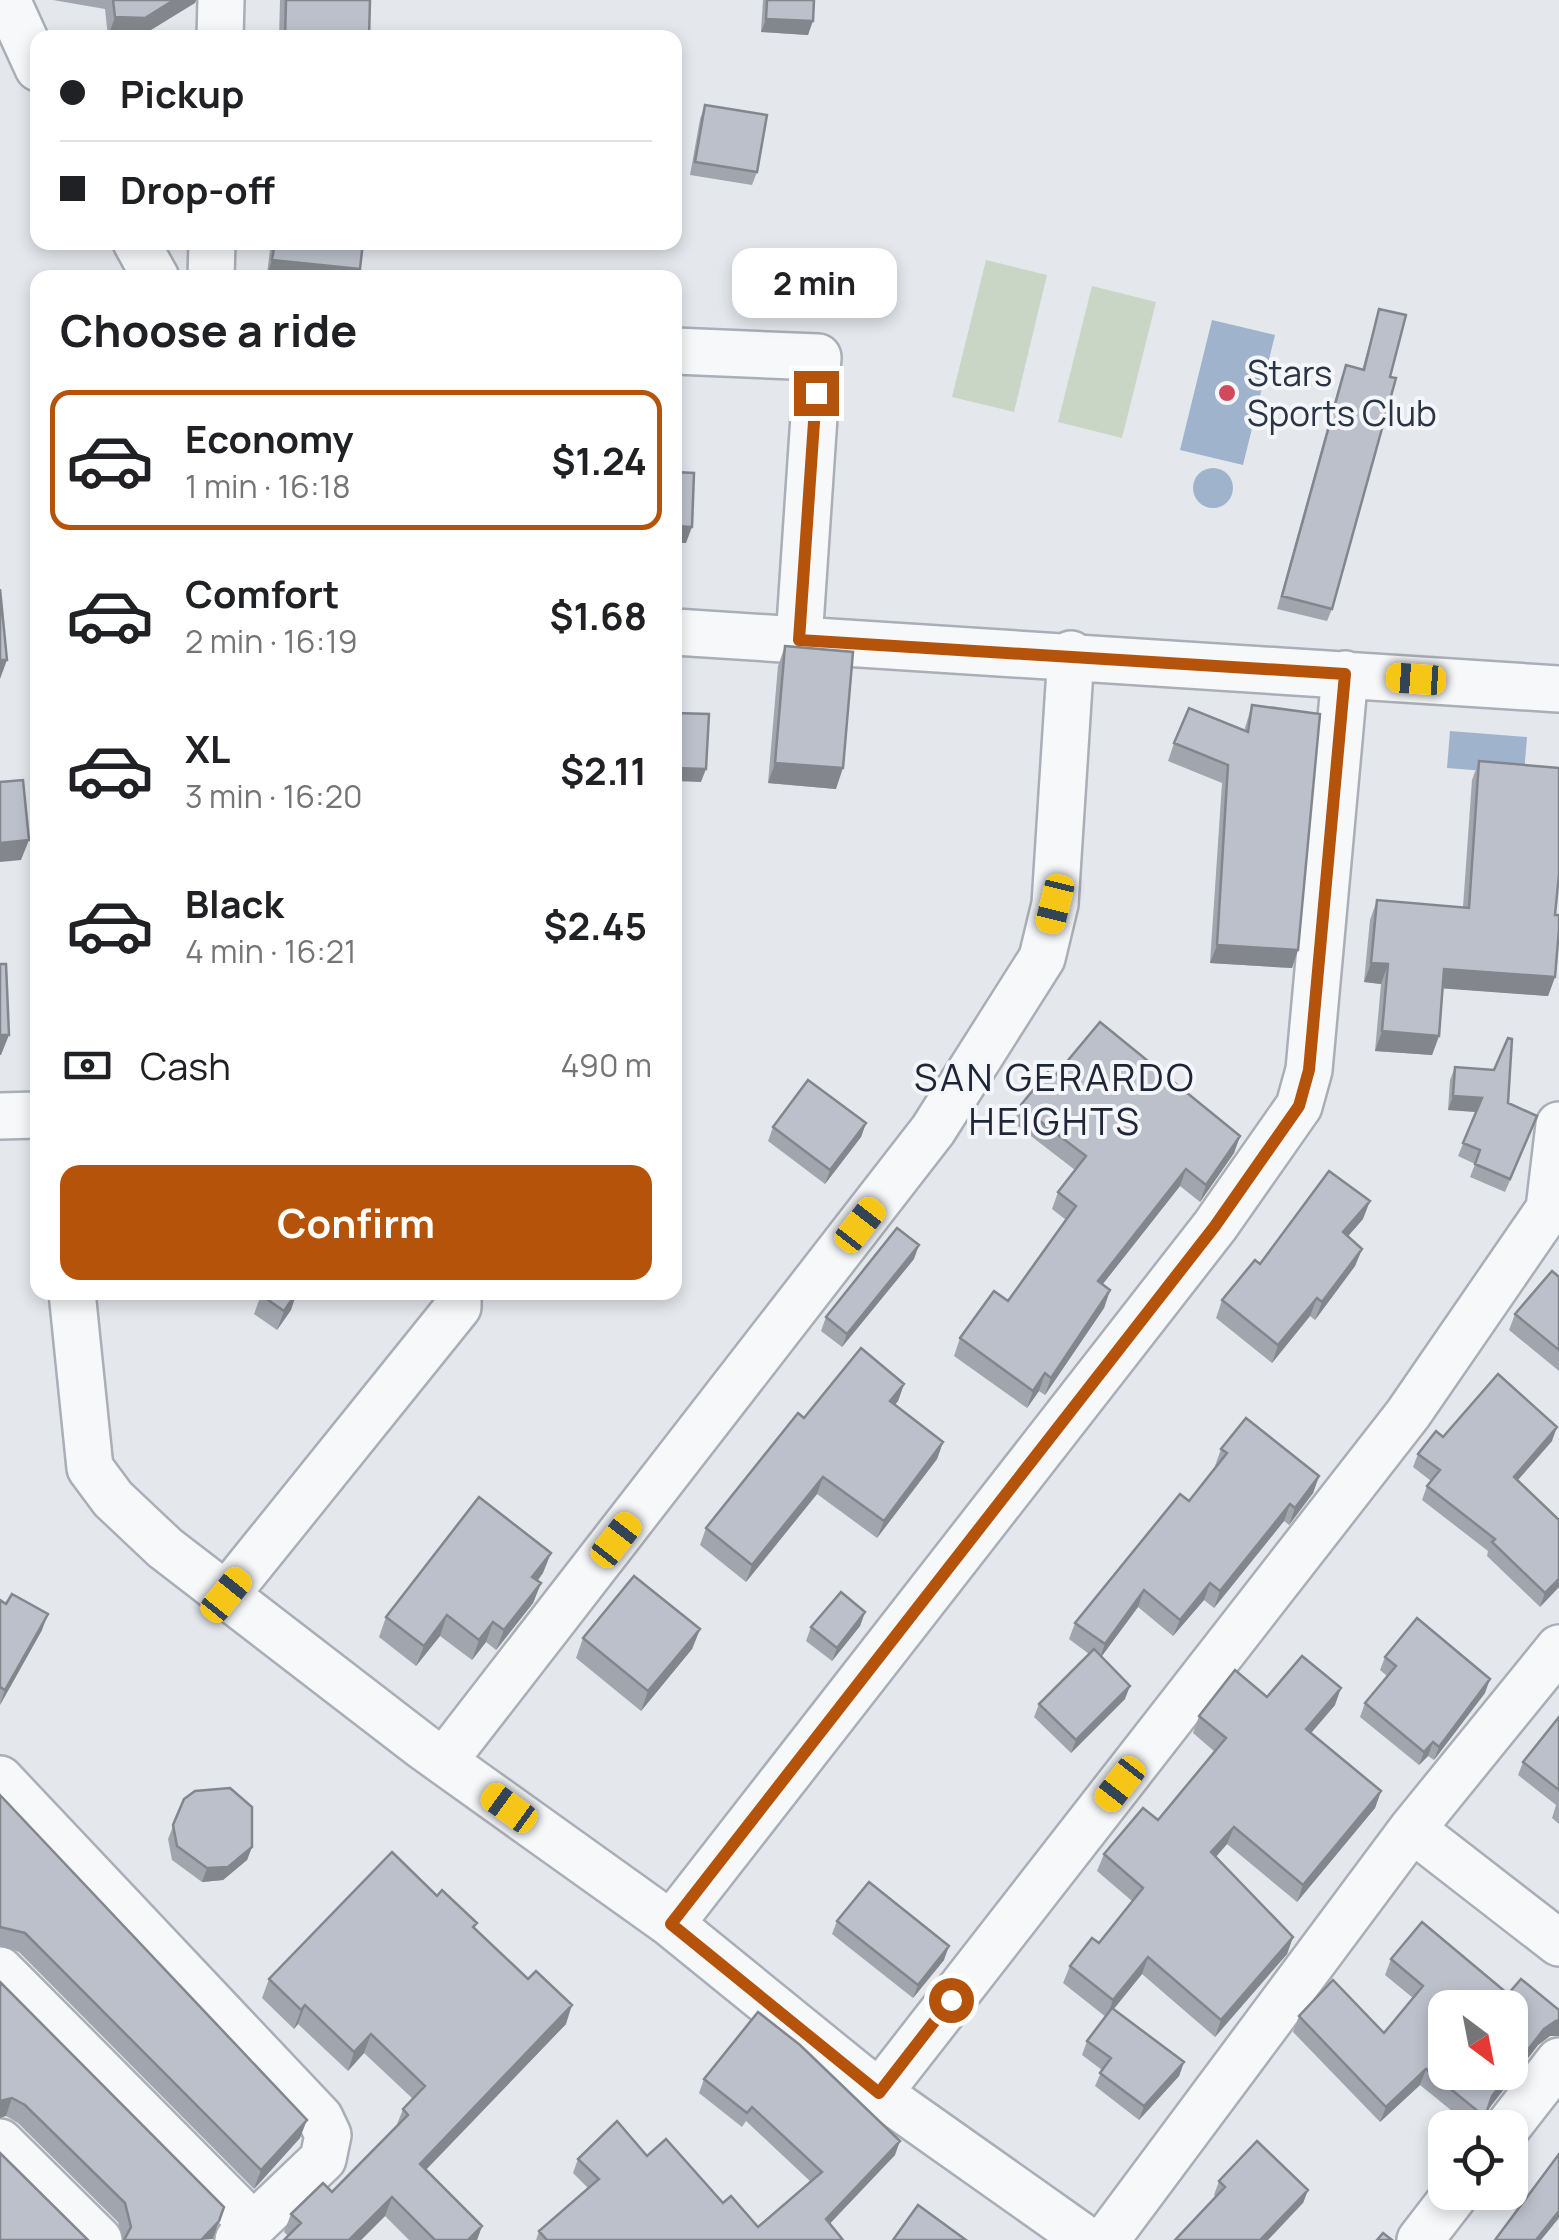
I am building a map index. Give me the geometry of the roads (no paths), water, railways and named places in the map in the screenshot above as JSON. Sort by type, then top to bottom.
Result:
[{"type":"street","points":[[7,0],[30,50]]},
{"type":"street","points":[[220,30],[221,0]]},
{"type":"street","points":[[682,351],[818,358],[799,640]]},
{"type":"street","points":[[682,632],[1071,654],[1253,672],[1345,674],[1559,689]]},
{"type":"street","points":[[444,1761],[933,1130],[1042,958],[1055,904],[1071,654]]},
{"type":"street","points":[[671,1924],[1203,1241],[1299,1106],[1315,1023],[1345,674]]},
{"type":"street","points":[[0,1116],[30,1114]]},
{"type":"street","points":[[879,2093],[1408,1414],[1549,1209],[1559,1125]]},
{"type":"street","points":[[73,1300],[90,1468],[113,1499],[165,1548],[444,1761],[671,1924],[879,2093],[1087,2240]]},
{"type":"street","points":[[226,1595],[458,1307],[458,1300]]},
{"type":"street","points":[[1106,2240],[1412,1829],[1559,1648]]},
{"type":"street","points":[[0,1779],[320,2118],[328,2135],[323,2159],[245,2233],[0,1970]]},
{"type":"street","points":[[1412,1829],[1559,1943]]},
{"type":"street","points":[[1521,2110],[1559,2061]]},
{"type":"street","points":[[0,2142],[99,2240]]},
{"type":"street","points":[[1420,2240],[1442,2210]]},
{"type":"water","name":"Stars Sports Club","points":[[1212,320],[1275,335],[1243,465],[1180,450]]},
{"type":"water","points":[[1213,468],[1227,474],[1233,488],[1227,502],[1213,508],[1199,502],[1193,488],[1199,474]]},
{"type":"water","points":[[1450,731],[1527,737],[1524,774],[1447,768]]},
{"type":"place","name":"Stars Sports Club","points":[[1227,393]]},
{"type":"district","name":"SAN GERARDO HEIGHTS","points":[[1055,1098]]}]
